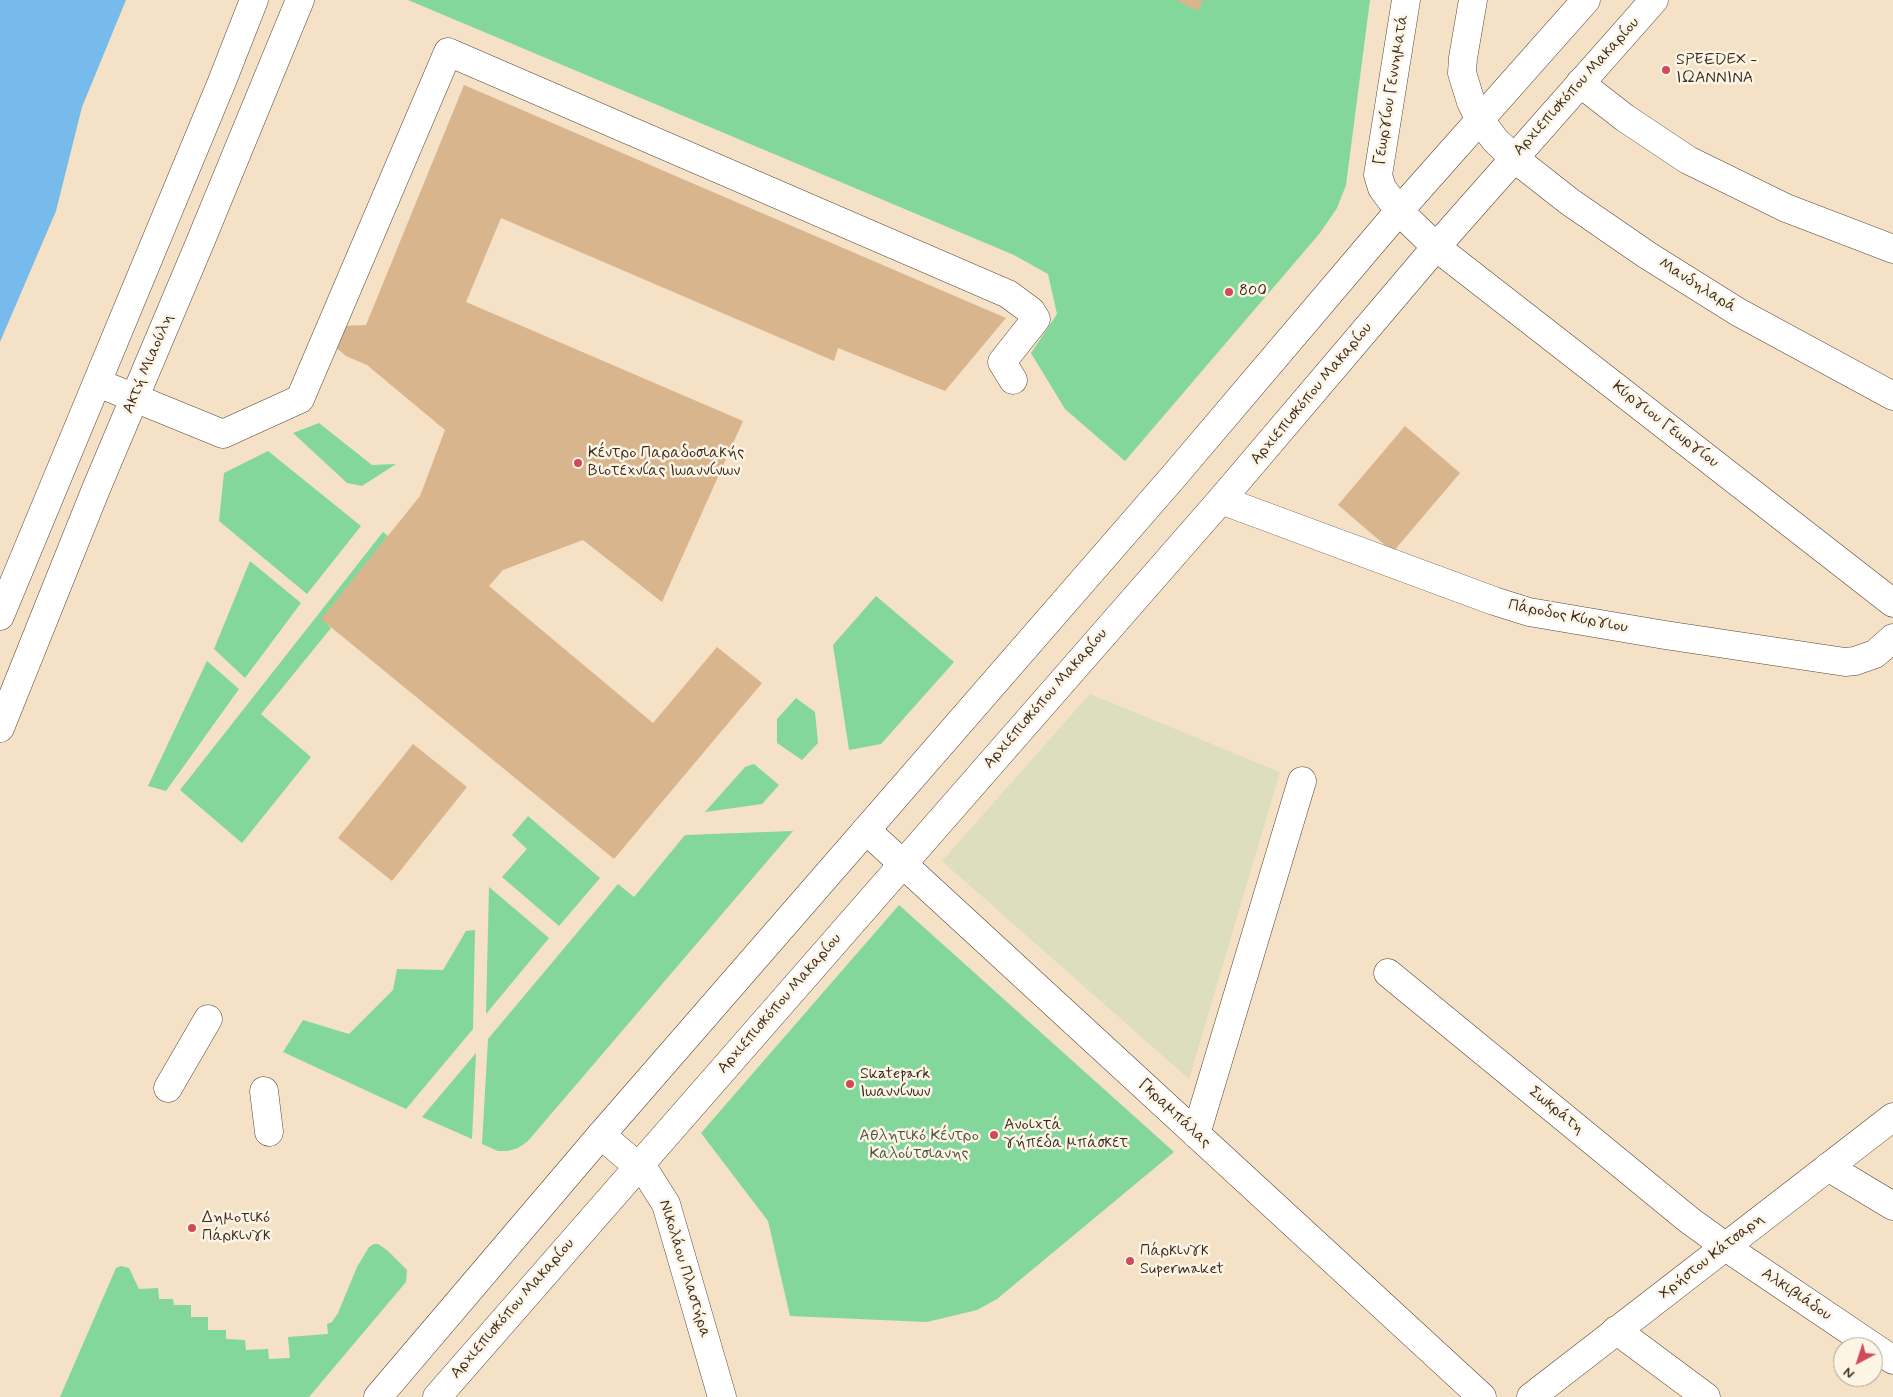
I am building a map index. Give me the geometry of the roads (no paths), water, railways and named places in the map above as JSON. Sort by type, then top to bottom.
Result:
[{"type":"street","points":[[0,616],[98,383],[254,0]]},
{"type":"street","name":"Ακτή Μιαούλη","points":[[0,728],[96,489],[300,0]]},
{"type":"street","name":"Γεωργίου Γεννηματά","points":[[1406,0],[1378,175],[1382,188],[1399,211],[1436,247]]},
{"type":"street","points":[[1473,0],[1462,73],[1471,102],[1480,120]]},
{"type":"street","points":[[378,1397],[601,1135],[1174,476],[1399,211],[1586,0]]},
{"type":"street","name":"Αρχιεπισκόπου Μακαρίου","points":[[437,1397],[1221,500],[1436,247],[1654,0]]},
{"type":"street","points":[[98,383],[223,434],[300,399],[448,52],[1008,294],[1031,311],[1036,319],[1002,362],[1013,380]]},
{"type":"street","points":[[1580,83],[1624,118],[1688,160],[1786,208],[1893,249]]},
{"type":"street","name":"Μανδηλαρά","points":[[1480,120],[1495,140],[1514,158],[1570,202],[1647,255],[1738,312],[1893,396]]},
{"type":"street","name":"Κύργιου Γεωργίου","points":[[1436,247],[1893,603]]},
{"type":"street","name":"Πάροδος Κύργιου","points":[[1221,500],[1494,602],[1529,612],[1845,662],[1855,661],[1875,654],[1893,638]]},
{"type":"street","points":[[1196,1134],[1302,781]]},
{"type":"street","name":"Γκραμπάλας","points":[[866,830],[1482,1397]]},
{"type":"street","name":"Σωκράτη","points":[[1388,973],[1689,1220],[1725,1246]]},
{"type":"street","points":[[168,1088],[208,1019]]},
{"type":"street","points":[[264,1090],[269,1132]]},
{"type":"street","name":"Χρήστου Κάτσαρη","points":[[1531,1397],[1893,1117]]},
{"type":"street","name":"Νικολάου Πλαστήρα","points":[[601,1135],[647,1174],[666,1204],[722,1397]]},
{"type":"street","points":[[1828,1167],[1893,1206]]},
{"type":"street","name":"Αλκιβιάδου","points":[[1725,1246],[1893,1360]]},
{"type":"street","points":[[1616,1330],[1706,1397]]},
{"type":"water","points":[[0,0],[126,0],[82,107],[56,211],[0,342]]},
{"type":"place","name":"SPEEDEX - ΙΩΑΝΝΙΝΑ","points":[[1666,70]]},
{"type":"place","name":"800","points":[[1229,292]]},
{"type":"place","name":"Κέντρο Παραδοσιακής Βιοτεχνίας Ιωαννίνων","points":[[578,463]]},
{"type":"place","name":"Skatepark Ιωαννίνων","points":[[850,1084]]},
{"type":"place","name":"Ανοιχτά γήπεδα μπάσκετ","points":[[994,1135]]},
{"type":"place","name":"Δημοτικό Πάρκινγκ","points":[[192,1228]]},
{"type":"place","name":"Πάρκινγκ Supermaket","points":[[1130,1261]]},
{"type":"park label","name":"Αθλητικό Κέντρο Καλούτσιανης","points":[[919,1146]]}]
